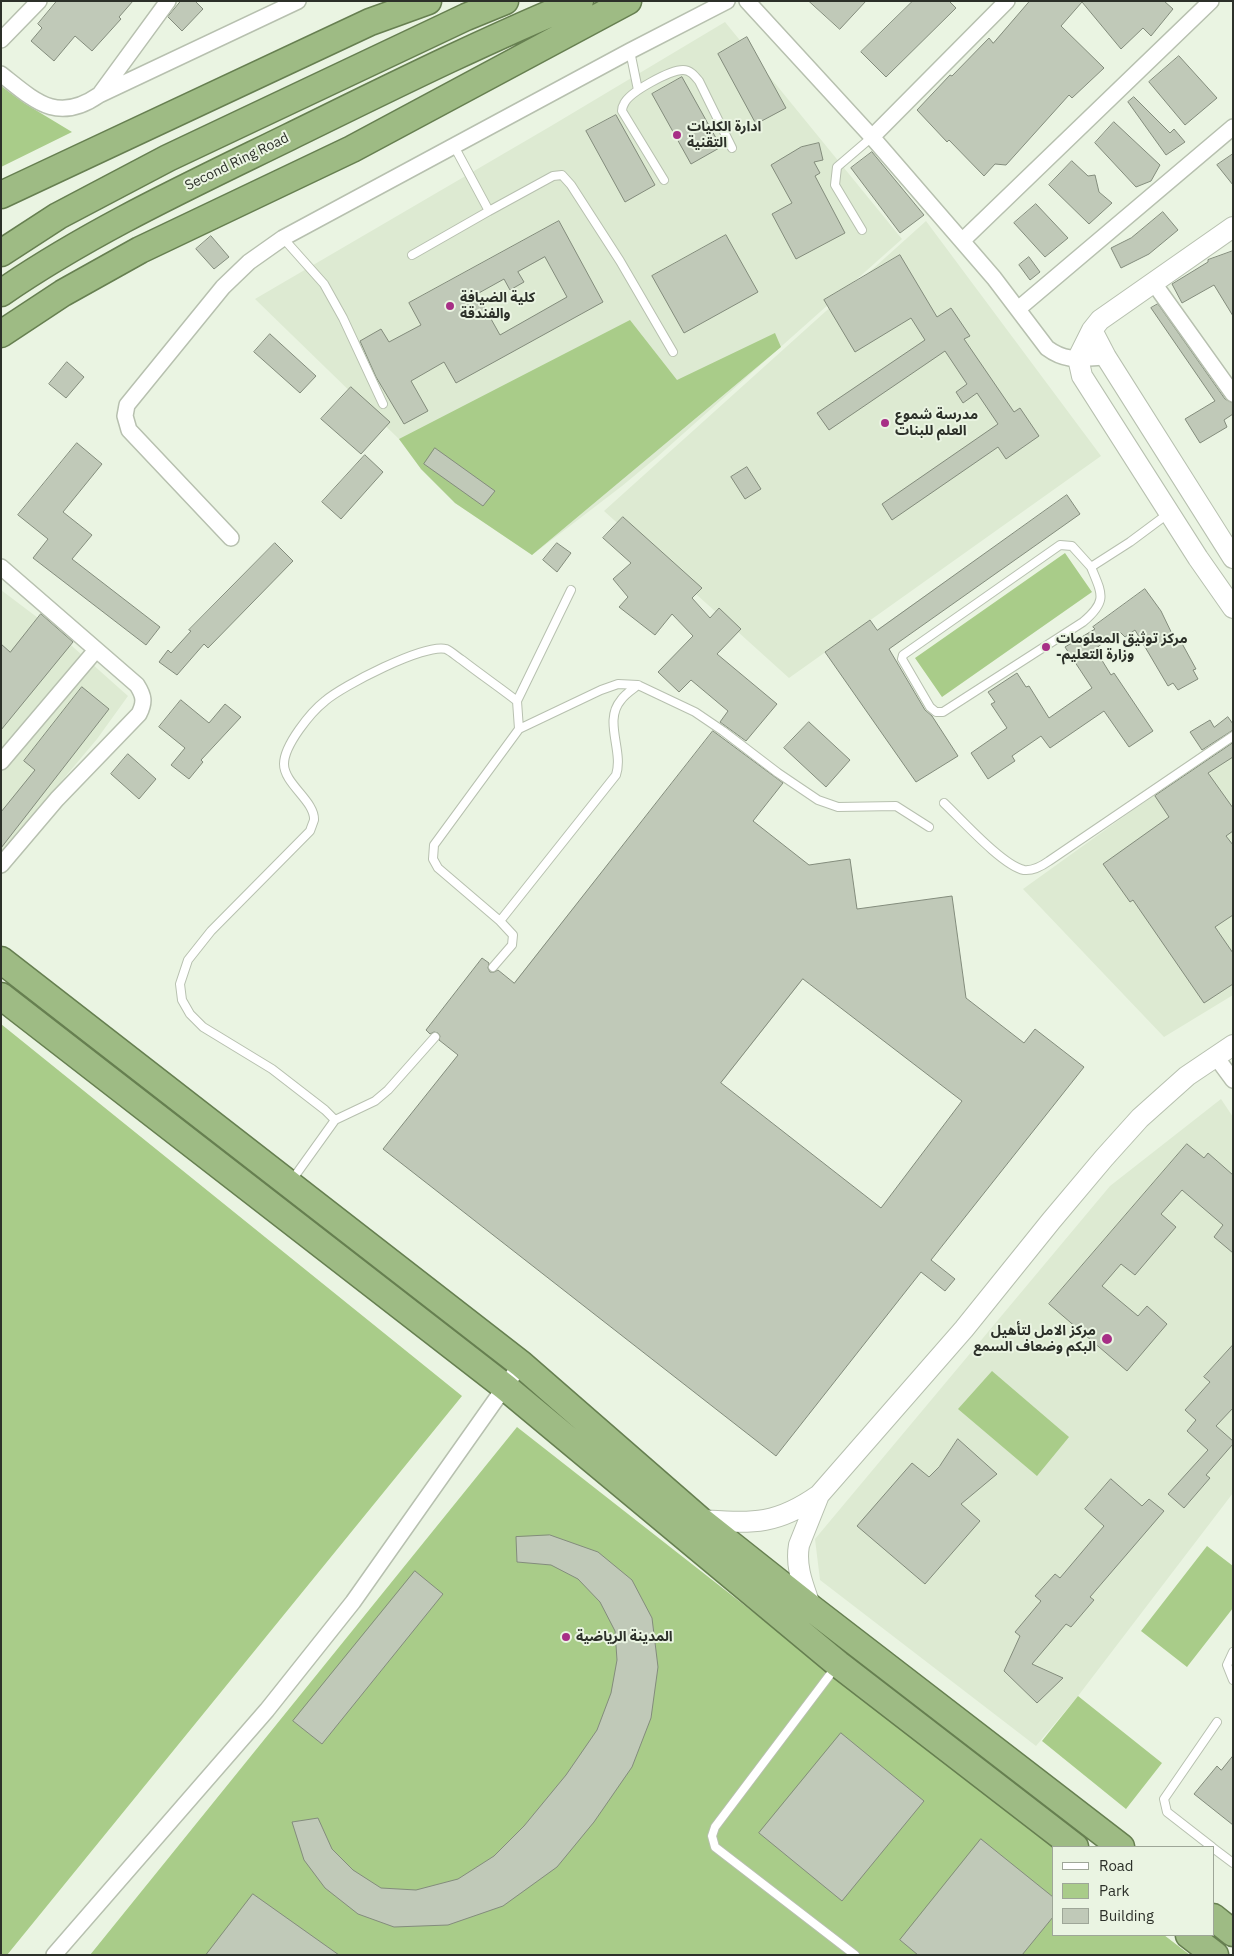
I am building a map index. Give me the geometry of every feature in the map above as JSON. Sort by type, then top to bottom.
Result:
[{"type":"highway","points":[[1,196],[370,22],[428,1]]},
{"type":"highway","points":[[1,252],[58,216],[168,158],[466,17],[505,1]]},
{"type":"highway","name":"Second Ring Road","points":[[1,293],[132,214],[481,45],[580,1]]},
{"type":"highway","points":[[1,334],[63,293],[140,250],[352,149],[628,1]]},
{"type":"highway","points":[[1,960],[522,1364],[700,1520],[1121,1846]]},
{"type":"highway","points":[[1,996],[505,1387],[838,1664],[1074,1846]]},
{"type":"highway","points":[[1214,1919],[1233,1933]]},
{"type":"highway","points":[[1190,1936],[1215,1955]]},
{"type":"street","points":[[1,40],[38,1]]},
{"type":"street","points":[[99,95],[168,1]]},
{"type":"street","points":[[1,74],[34,100],[53,108],[70,109],[87,103],[99,95],[298,1]]},
{"type":"street","points":[[230,538],[130,430],[125,416],[127,405],[223,287],[249,262],[283,238],[630,51],[727,1]]},
{"type":"street","points":[[747,1],[872,137],[962,241],[1018,309],[1047,348],[1058,356],[1078,358],[1106,357]]},
{"type":"street","points":[[872,137],[1007,1]]},
{"type":"street","points":[[962,241],[1211,1]]},
{"type":"street","points":[[1018,309],[1233,127]]},
{"type":"street","points":[[1233,227],[1110,313],[1092,330],[1078,358],[1082,376],[1198,558],[1233,608]]},
{"type":"street","points":[[1153,282],[1233,394]]},
{"type":"street","points":[[1092,330],[1106,357],[1233,558]]},
{"type":"street","points":[[1,567],[136,685],[143,695],[144,704],[139,714],[57,799],[1,865]]},
{"type":"street","points":[[1,762],[96,650]]},
{"type":"street","points":[[700,1520],[748,1522],[766,1520],[789,1514],[819,1495],[964,1329],[1104,1158],[1160,1098],[1187,1076],[1233,1045]]},
{"type":"street","points":[[1216,1057],[1233,1080]]},
{"type":"street","points":[[54,1955],[267,1710],[354,1602],[522,1364]]},
{"type":"street","points":[[812,1608],[799,1575],[797,1553],[819,1495]]},
{"type":"lane","points":[[630,51],[638,90]]},
{"type":"lane","points":[[664,180],[622,111],[624,102],[638,90],[674,72],[683,70],[691,72],[699,81],[732,148]]},
{"type":"lane","points":[[862,230],[835,185],[836,174],[837,167],[872,137]]},
{"type":"lane","points":[[454,146],[489,211]]},
{"type":"lane","points":[[412,255],[553,176],[562,175],[571,185],[620,262],[673,352]]},
{"type":"lane","points":[[283,238],[324,284],[343,318],[383,404]]},
{"type":"lane","points":[[1091,567],[1130,542],[1169,513]]},
{"type":"lane","points":[[1060,545],[1072,546],[1091,567],[1102,595],[1099,606],[1092,615],[943,712],[936,712],[930,707],[902,659],[903,655],[1060,545]]},
{"type":"lane","points":[[519,728],[517,701],[571,590]]},
{"type":"lane","points":[[335,1120],[272,1069],[203,1027],[190,1014],[182,1000],[180,984],[183,971],[193,954],[211,931],[310,831],[314,820],[312,810],[287,775],[284,764],[286,752],[295,736],[325,700],[353,682],[408,658],[430,650],[447,649],[517,701]]},
{"type":"lane","points":[[493,966],[512,945],[513,935],[500,921],[438,868],[433,859],[434,845],[519,728],[618,684],[638,684],[695,712],[818,800],[838,807],[896,806],[929,827]]},
{"type":"lane","points":[[500,921],[616,775],[619,766],[613,716],[620,700],[638,684]]},
{"type":"lane","points":[[944,803],[1005,860],[1016,867],[1032,870],[1049,861],[1233,736]]},
{"type":"lane","points":[[289,1184],[335,1120],[375,1101],[388,1090],[435,1037]]},
{"type":"lane","points":[[1233,1652],[1227,1665],[1233,1680]]},
{"type":"lane","points":[[838,1664],[715,1827],[712,1836],[715,1848],[855,1955]]},
{"type":"lane","points":[[1211,1846],[1167,1812],[1164,1799],[1217,1722]]},
{"type":"lane","points":[[1214,1849],[1233,1863]]},
{"type":"shaded area","points":[[725,22],[902,239],[657,457],[532,555],[455,503],[421,469],[399,439],[255,299]]},
{"type":"shaded area","points":[[926,221],[1101,456],[789,678],[604,511]]},
{"type":"shaded area","points":[[1,590],[54,630],[128,696],[97,739],[1,853]]},
{"type":"shaded area","points":[[1233,738],[1233,995],[1164,1037],[1023,889]]},
{"type":"shaded area","name":"مركز الامل لتأهيل البكم وضعاف السمع","points":[[1221,1099],[1233,1117],[1233,1493],[1078,1696],[1036,1746],[820,1580],[815,1539],[1110,1186]]},
{"type":"green space","points":[[1,86],[24,103],[72,132],[1,167]]},
{"type":"green space","points":[[630,320],[677,380],[775,333],[781,347],[532,555],[455,503],[421,469],[399,439]]},
{"type":"green space","points":[[1065,553],[1092,592],[942,697],[915,658]]},
{"type":"green space","points":[[1,1024],[462,1396],[7,1955],[1,1955]]},
{"type":"green space","points":[[992,1371],[1069,1437],[1037,1476],[958,1409]]},
{"type":"green space","name":"المدينة الرياضية","points":[[517,1427],[1052,1846],[1052,1936],[1165,1936],[1190,1955],[90,1955]]},
{"type":"green space","points":[[1207,1546],[1233,1566],[1233,1608],[1187,1667],[1141,1631]]},
{"type":"green space","points":[[1078,1696],[1162,1763],[1126,1809],[1042,1741]]},
{"type":"building","points":[[57,1],[133,1],[119,17],[121,19],[92,51],[75,36],[54,61],[31,41],[42,28],[38,24]]},
{"type":"building","points":[[181,1],[195,1],[203,9],[182,31],[168,17]]},
{"type":"building","points":[[809,1],[866,1],[840,29]]},
{"type":"building","points":[[913,1],[949,1],[956,8],[886,77],[861,52]]},
{"type":"building","points":[[1030,1],[1164,1],[1173,9],[1151,36],[1143,28],[1121,49],[1082,2],[1061,26],[1104,68],[1072,98],[1069,95],[1006,165],[995,164],[984,176],[949,140],[947,142],[917,110],[989,38],[993,43]]},
{"type":"building","points":[[747,37],[786,108],[756,124],[718,54]]},
{"type":"building","points":[[1179,56],[1217,98],[1185,125],[1149,82]]},
{"type":"building","points":[[682,77],[721,147],[691,164],[652,94]]},
{"type":"building","points":[[1134,97],[1170,133],[1174,129],[1185,142],[1166,155],[1128,102]]},
{"type":"building","points":[[616,115],[655,185],[625,202],[586,131]]},
{"type":"building","points":[[1114,122],[1160,165],[1151,181],[1136,187],[1095,143]]},
{"type":"building","points":[[819,143],[823,160],[814,162],[820,173],[815,176],[845,233],[796,259],[772,214],[792,203],[771,165],[801,147]]},
{"type":"building","points":[[872,152],[924,215],[900,233],[851,168]]},
{"type":"building","points":[[1233,154],[1233,185],[1217,165]]},
{"type":"building","points":[[1072,161],[1088,176],[1095,175],[1099,192],[1112,203],[1089,224],[1049,185]]},
{"type":"building","points":[[1036,204],[1068,238],[1045,257],[1014,223]]},
{"type":"building","points":[[1163,212],[1178,230],[1149,254],[1121,268],[1111,248],[1131,238]]},
{"type":"building","points":[[559,221],[603,302],[456,383],[444,362],[411,381],[428,411],[404,424],[376,377],[360,341],[381,329],[389,342],[421,325],[409,303]],"holes":[[[545,257],[567,297],[500,335],[477,294],[504,279],[510,290],[524,282],[518,272]]]},
{"type":"building","points":[[726,235],[758,292],[684,333],[652,276]]},
{"type":"building","points":[[211,236],[229,257],[214,269],[196,249]]},
{"type":"building","points":[[1233,251],[1233,316],[1214,285],[1182,303],[1172,284],[1208,262],[1208,260]]},
{"type":"building","points":[[900,255],[937,317],[951,308],[970,336],[964,339],[1014,412],[1020,408],[1039,436],[1006,459],[998,447],[892,520],[882,504],[998,424],[977,393],[963,403],[956,392],[967,384],[945,351],[829,430],[817,413],[925,340],[911,318],[855,352],[824,300]]},
{"type":"building","points":[[1029,257],[1040,272],[1030,280],[1019,265]]},
{"type":"building","points":[[1158,304],[1225,399],[1233,403],[1233,414],[1224,420],[1227,427],[1200,443],[1185,419],[1215,401],[1151,308]]},
{"type":"building","points":[[270,334],[316,376],[300,393],[254,352]]},
{"type":"building","points":[[67,362],[84,377],[66,398],[49,384]]},
{"type":"building","points":[[351,387],[390,422],[361,454],[321,419]]},
{"type":"building","points":[[77,443],[102,464],[63,512],[92,535],[72,559],[160,627],[146,645],[33,558],[48,539],[18,515]]},
{"type":"building","points":[[435,448],[495,491],[483,506],[424,464]]},
{"type":"building","points":[[365,455],[383,472],[341,519],[322,502]]},
{"type":"building","points":[[747,467],[761,489],[745,499],[731,477]]},
{"type":"building","points":[[1067,495],[1080,514],[889,649],[925,710],[932,716],[958,756],[916,782],[825,652],[870,620],[877,630]]},
{"type":"building","points":[[623,517],[702,588],[692,598],[710,618],[719,608],[741,629],[717,654],[777,704],[746,741],[720,722],[728,711],[691,680],[679,692],[658,672],[693,636],[672,614],[655,635],[619,607],[628,597],[613,579],[631,563],[603,538]]},
{"type":"building","points":[[275,543],[293,561],[208,648],[204,644],[177,675],[159,662],[168,650],[171,653],[191,631],[189,630]]},
{"type":"building","points":[[557,543],[571,553],[557,572],[543,560]]},
{"type":"building","points":[[1145,589],[1161,611],[1175,640],[1179,638],[1196,669],[1193,670],[1198,679],[1178,690],[1173,683],[1168,686],[1135,630],[1125,637],[1119,631],[1095,649],[1111,675],[1114,673],[1153,731],[1129,747],[1104,711],[1050,748],[1041,736],[1012,756],[1015,761],[988,779],[971,753],[1007,728],[991,704],[995,702],[988,692],[1017,673],[1026,687],[1029,686],[1049,718],[1092,688],[1065,647],[1095,629],[1093,627]]},
{"type":"building","points":[[41,614],[73,642],[1,730],[1,644],[10,652]]},
{"type":"building","points":[[82,687],[109,709],[1,848],[1,812],[35,770],[24,761]]},
{"type":"building","points":[[181,700],[209,723],[225,704],[241,717],[201,760],[203,762],[189,779],[171,765],[185,748],[159,727]]},
{"type":"building","points":[[1228,717],[1233,724],[1233,730],[1202,750],[1190,732],[1210,720],[1214,727]]},
{"type":"building","points":[[809,722],[850,760],[826,787],[784,748]]},
{"type":"building","points":[[713,731],[783,783],[753,821],[809,865],[850,859],[857,909],[952,896],[966,998],[1024,1043],[1035,1029],[1084,1067],[931,1260],[955,1279],[945,1291],[921,1272],[776,1456],[383,1149],[458,1055],[439,1040],[440,1036],[438,1033],[430,1034],[426,1030],[482,958],[489,963],[488,968],[490,972],[498,970],[514,983]],"holes":[[[803,979],[962,1101],[881,1208],[721,1083]]]},
{"type":"building","points":[[1233,743],[1233,757],[1208,773],[1233,808],[1233,831],[1226,836],[1233,845],[1233,915],[1215,927],[1233,953],[1233,984],[1204,1003],[1133,900],[1130,902],[1103,864],[1169,817],[1155,796]]},
{"type":"building","points":[[128,754],[156,779],[139,799],[111,774]]},
{"type":"building","points":[[1187,1144],[1204,1158],[1208,1153],[1233,1175],[1233,1253],[1214,1237],[1223,1225],[1182,1190],[1161,1214],[1176,1227],[1135,1275],[1121,1264],[1102,1286],[1138,1316],[1147,1306],[1167,1324],[1127,1371],[1049,1304]]},
{"type":"building","points":[[1233,1345],[1233,1408],[1216,1426],[1233,1441],[1233,1444],[1206,1475],[1210,1478],[1184,1508],[1168,1494],[1208,1450],[1187,1431],[1196,1420],[1185,1410],[1210,1382],[1204,1377]]},
{"type":"building","points":[[958,1439],[997,1474],[961,1504],[980,1521],[925,1584],[857,1526],[912,1463],[929,1477],[939,1467]]},
{"type":"building","points":[[1111,1479],[1142,1506],[1149,1499],[1164,1511],[1090,1597],[1094,1600],[1071,1627],[1066,1624],[1032,1664],[1063,1678],[1037,1703],[1004,1671],[1020,1636],[1015,1632],[1041,1601],[1035,1596],[1055,1574],[1060,1578],[1104,1526],[1085,1509]]},
{"type":"building","points":[[550,1535],[598,1552],[632,1580],[652,1618],[658,1667],[651,1718],[632,1767],[594,1822],[557,1867],[503,1906],[448,1925],[394,1927],[358,1914],[325,1888],[304,1860],[292,1822],[318,1818],[332,1849],[353,1870],[381,1888],[416,1890],[458,1879],[494,1856],[524,1826],[566,1775],[597,1730],[611,1693],[617,1660],[615,1631],[600,1602],[578,1579],[551,1565],[517,1562],[516,1537]]},
{"type":"building","points":[[415,1571],[443,1594],[322,1744],[293,1721]]},
{"type":"building","points":[[841,1733],[924,1801],[842,1901],[759,1833]]},
{"type":"building","points":[[1233,1756],[1233,1825],[1194,1794],[1217,1766],[1221,1770]]},
{"type":"building","points":[[981,1839],[1052,1896],[1052,1918],[1022,1955],[918,1955],[900,1940]]},
{"type":"building","points":[[253,1894],[339,1955],[206,1955]]},
{"type":"place","name":"ادارة الكليات التقنية","points":[[677,135]]},
{"type":"place","name":"كلية الضيافة والفندقة","points":[[450,306]]},
{"type":"place","name":"مدرسة شموع العلم للبنات","points":[[885,423]]},
{"type":"place","name":"مركز توثيق المعلومات -وزارة التعليم","points":[[1046,647]]},
{"type":"place","name":"مركز الامل لتأهيل البكم وضعاف السمع","points":[[1107,1339]]},
{"type":"place","name":"المدينة الرياضية","points":[[566,1637]]}]
